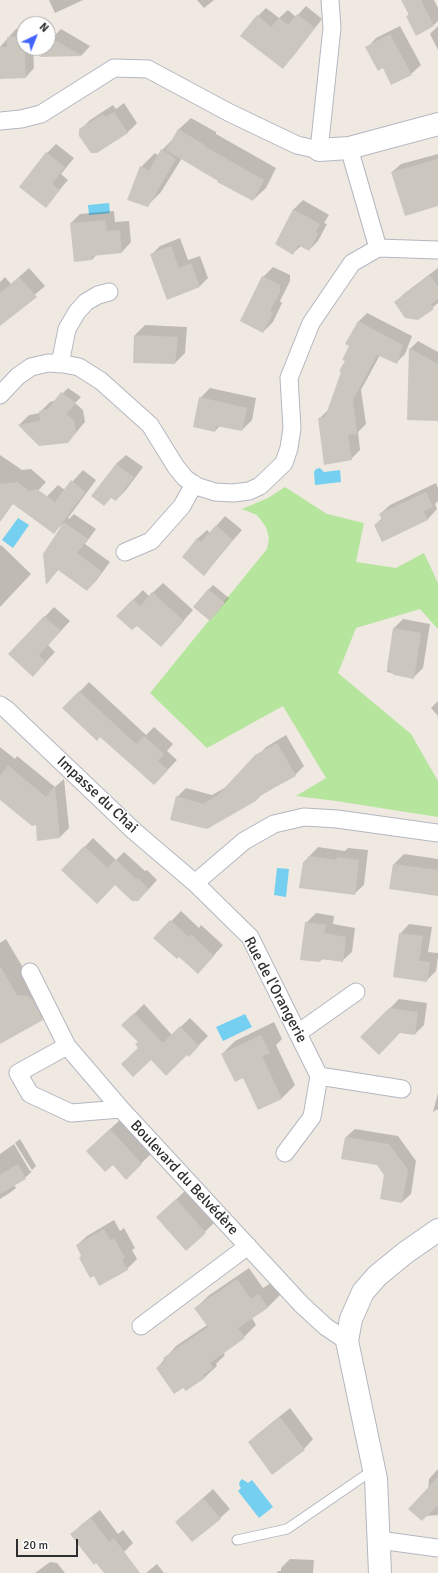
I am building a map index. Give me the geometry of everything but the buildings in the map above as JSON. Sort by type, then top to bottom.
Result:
[{"type":"street","points":[[319,150],[332,28],[330,0]]},
{"type":"street","points":[[0,120],[22,119],[42,114],[114,68],[148,68],[228,112],[278,136],[297,145],[319,150],[349,148],[438,124]]},
{"type":"street","points":[[349,148],[378,248]]},
{"type":"street","points":[[0,395],[18,376],[31,367],[48,363],[79,367],[101,381],[150,425],[176,467],[185,478],[194,484],[215,492],[233,493],[249,491],[260,486],[284,463],[289,448],[292,428],[290,378],[311,323],[352,263],[378,248],[438,250]]},
{"type":"street","points":[[60,364],[67,329],[77,312],[86,302],[98,295],[109,292]]},
{"type":"street","points":[[125,552],[151,541],[182,506],[194,484]]},
{"type":"street","name":"Impasse du Chai","points":[[0,705],[134,830],[195,883]]},
{"type":"street","points":[[195,883],[244,841],[274,824],[304,817],[344,820],[438,833]]},
{"type":"street","name":"Rue de l'Orangerie","points":[[195,883],[250,937],[319,1076]]},
{"type":"street","name":"Boulevard du Belvédère","points":[[30,972],[67,1046],[121,1109],[302,1305],[349,1350]]},
{"type":"street","points":[[298,1033],[356,992]]},
{"type":"street","name":"Boulevard du Belvédère","points":[[67,1046],[18,1073],[30,1094],[71,1113],[121,1109]]},
{"type":"street","points":[[285,1153],[312,1117],[319,1076],[402,1090]]},
{"type":"street","points":[[380,1573],[377,1493],[374,1469],[349,1350],[351,1319],[363,1292],[377,1276],[404,1253],[438,1230]]},
{"type":"street","name":"Boulevard du Belvédère","points":[[141,1326],[248,1246]]},
{"type":"street","points":[[379,1540],[438,1548]]},
{"type":"lane","points":[[237,1540],[287,1530],[374,1469]]},
{"type":"green space","points":[[285,487],[327,514],[364,523],[356,562],[396,568],[424,553],[438,583],[438,629],[420,609],[356,628],[338,673],[411,734],[438,781],[438,817],[296,796],[326,778],[283,706],[207,748],[150,693],[267,549],[269,538],[266,527],[257,515],[242,509],[268,498]]},
{"type":"water","points":[[109,203],[110,213],[89,215],[88,205]]},
{"type":"water","points":[[320,468],[324,472],[340,470],[341,482],[315,485],[314,472],[316,469]]},
{"type":"water","points":[[18,518],[29,525],[13,548],[2,540]]},
{"type":"water","points":[[277,868],[289,869],[286,897],[274,895]]},
{"type":"water","points":[[245,1014],[252,1027],[223,1041],[216,1027]]},
{"type":"water","points":[[242,1479],[248,1483],[252,1480],[273,1507],[259,1518],[238,1491],[241,1488],[239,1485]]}]
